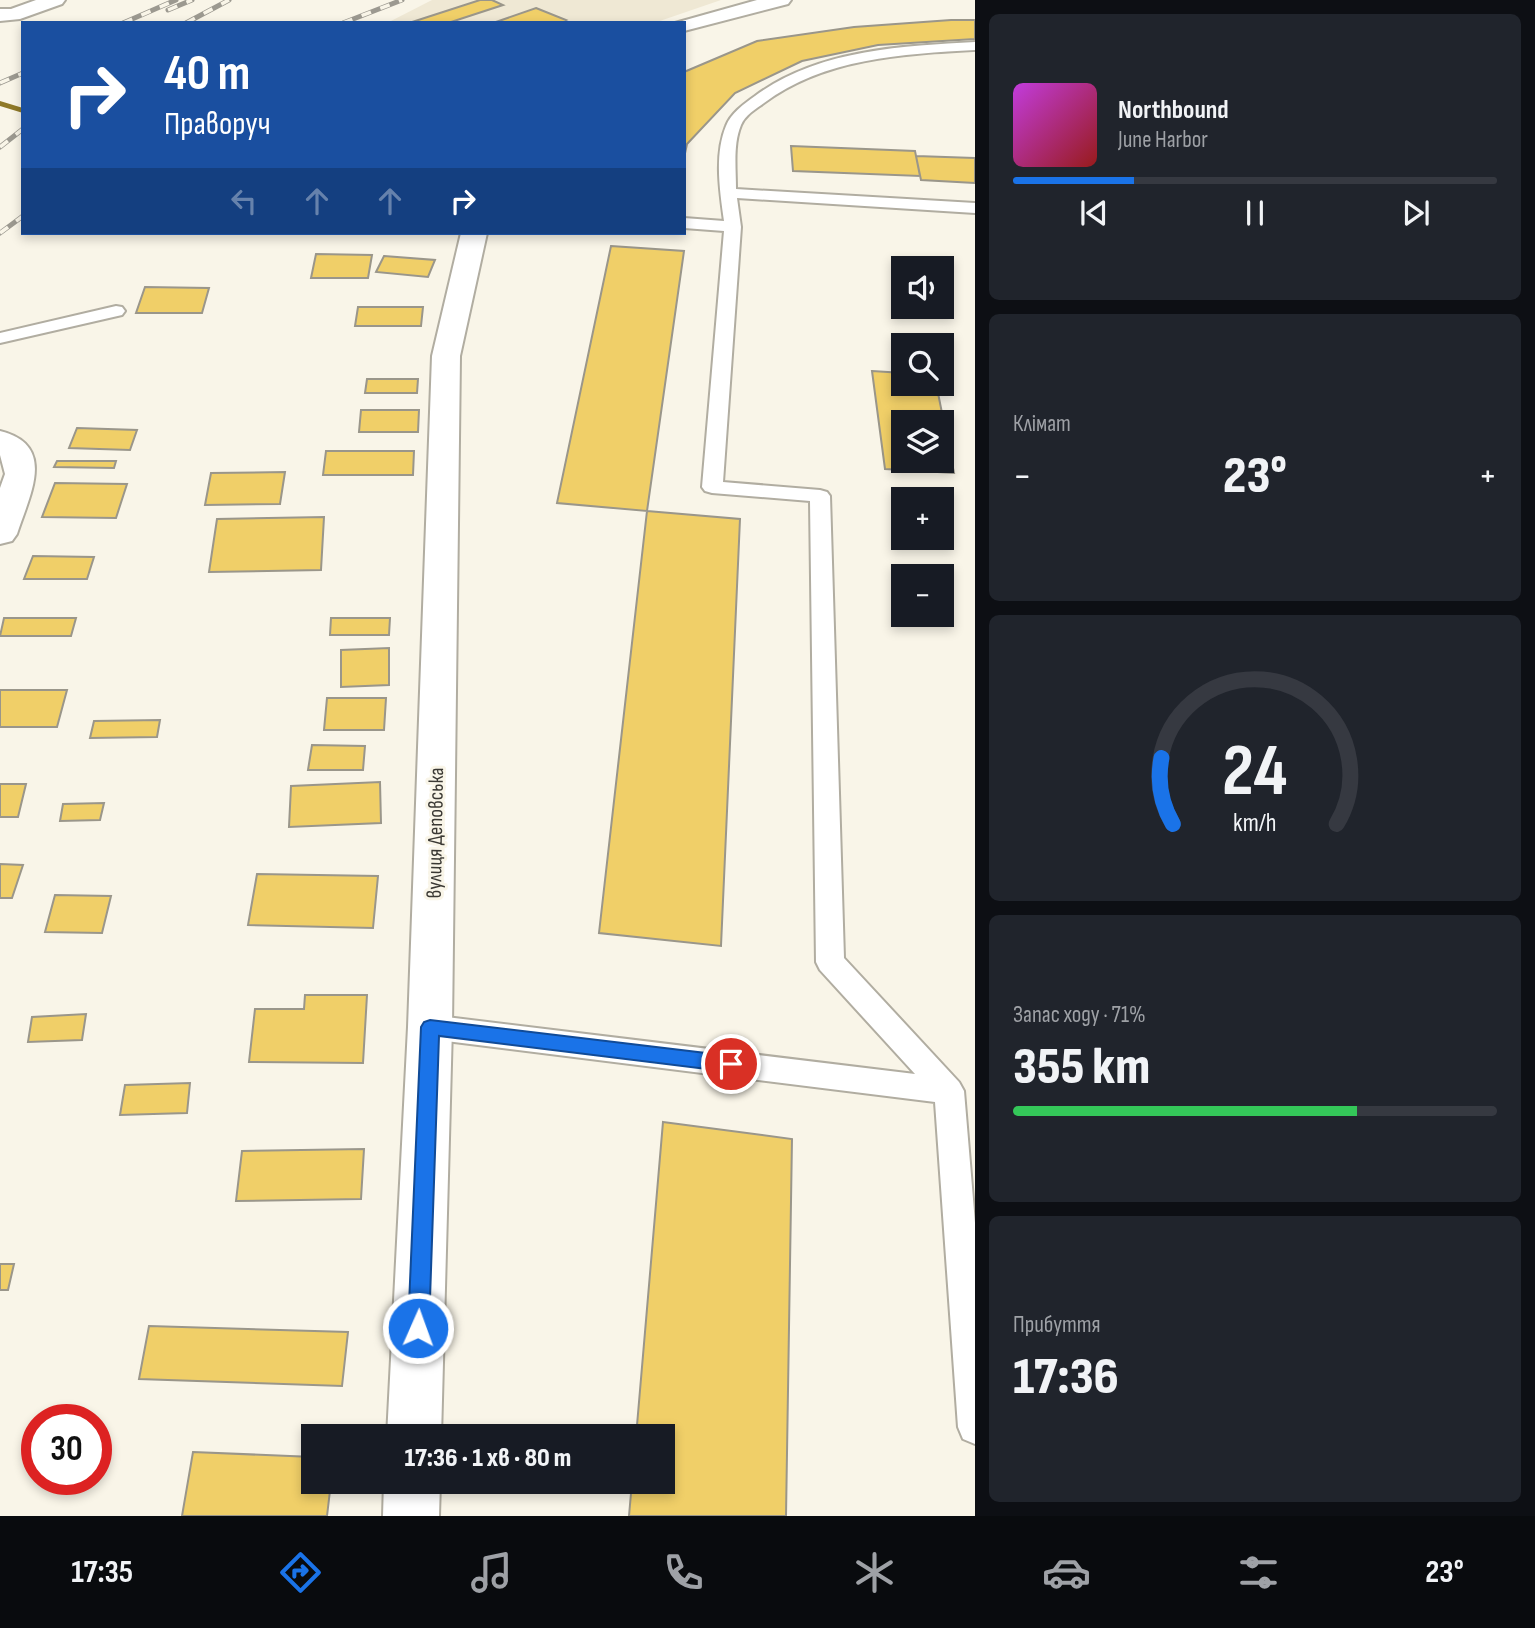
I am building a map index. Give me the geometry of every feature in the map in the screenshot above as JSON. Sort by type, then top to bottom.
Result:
[{"type":"street","points":[[0,15],[27,12],[55,0]]},
{"type":"street","points":[[686,24],[780,0]]},
{"type":"street","name":"вулиця Деповська","points":[[415,1424],[430,1027],[446,356],[474,235]]},
{"type":"street","points":[[0,440],[17,453],[21,474],[0,534]]},
{"type":"street","points":[[411,1516],[412,1494]]},
{"type":"lane","points":[[975,46],[881,53],[806,73],[762,97],[736,121],[729,154],[728,193],[733,227],[712,487],[820,496],[830,962],[949,1091],[975,1427]]},
{"type":"lane","points":[[728,193],[975,208]]},
{"type":"lane","points":[[686,223],[733,227]]},
{"type":"lane","points":[[0,338],[116,311]]},
{"type":"lane","points":[[430,1027],[949,1091]]},
{"type":"shaded area","points":[[432,0],[721,0],[660,21],[391,21]]},
{"type":"building","points":[[480,0],[492,0],[503,5],[454,21],[415,21]]},
{"type":"building","points":[[536,8],[566,20],[564,21],[499,21]]},
{"type":"building","points":[[975,20],[975,39],[878,45],[802,61],[735,93],[687,144],[686,149],[686,71],[757,41],[854,27]]},
{"type":"building","points":[[791,146],[915,151],[920,176],[793,171]]},
{"type":"building","points":[[916,156],[975,158],[975,183],[921,180]]},
{"type":"building","points":[[611,246],[684,251],[647,511],[557,503]]},
{"type":"building","points":[[316,254],[372,255],[368,278],[311,278]]},
{"type":"building","points":[[384,256],[435,260],[428,277],[376,272]]},
{"type":"building","points":[[145,287],[209,288],[202,313],[136,313]]},
{"type":"building","points":[[358,307],[423,307],[421,326],[355,326]]},
{"type":"building","points":[[872,371],[891,372],[891,396],[939,396],[941,410],[891,410],[891,469],[885,469]]},
{"type":"building","points":[[367,379],[418,379],[417,393],[365,393]]},
{"type":"building","points":[[361,410],[419,410],[418,432],[359,432]]},
{"type":"building","points":[[77,428],[137,430],[130,450],[69,448]]},
{"type":"building","points":[[326,451],[414,451],[413,475],[323,475]]},
{"type":"building","points":[[57,461],[116,461],[114,468],[54,467]]},
{"type":"building","points":[[285,472],[280,504],[205,505],[211,473]]},
{"type":"building","points":[[55,483],[127,484],[116,518],[42,517]]},
{"type":"building","points":[[647,511],[740,519],[721,946],[599,933]]},
{"type":"building","points":[[324,517],[321,570],[209,572],[217,519]]},
{"type":"building","points":[[33,556],[94,557],[87,579],[24,579]]},
{"type":"building","points":[[4,618],[76,618],[71,636],[0,636]]},
{"type":"building","points":[[331,618],[390,618],[389,635],[330,635]]},
{"type":"building","points":[[389,648],[389,685],[341,687],[341,650]]},
{"type":"building","points":[[0,690],[67,690],[57,727],[0,727]]},
{"type":"building","points":[[327,698],[386,698],[384,730],[324,730]]},
{"type":"building","points":[[160,720],[157,737],[90,738],[94,721]]},
{"type":"building","points":[[312,745],[365,746],[363,770],[308,770]]},
{"type":"building","points":[[380,782],[381,823],[289,827],[291,786]]},
{"type":"building","points":[[0,784],[26,784],[18,817],[0,817]]},
{"type":"building","points":[[104,803],[100,820],[60,821],[63,804]]},
{"type":"building","points":[[0,864],[23,865],[12,898],[0,898]]},
{"type":"building","points":[[257,874],[378,876],[373,928],[248,925]]},
{"type":"building","points":[[55,895],[111,896],[102,933],[45,932]]},
{"type":"building","points":[[305,995],[367,995],[363,1063],[249,1062],[255,1009],[304,1009]]},
{"type":"building","points":[[86,1014],[82,1040],[28,1042],[32,1017]]},
{"type":"building","points":[[190,1083],[187,1113],[120,1115],[125,1085]]},
{"type":"building","points":[[663,1122],[792,1139],[786,1516],[629,1516],[631,1494],[675,1494],[675,1424],[637,1424]]},
{"type":"building","points":[[364,1149],[361,1199],[236,1201],[242,1151]]},
{"type":"building","points":[[0,1264],[14,1264],[8,1290],[0,1290]]},
{"type":"building","points":[[149,1326],[348,1332],[342,1386],[139,1379]]},
{"type":"building","points":[[193,1452],[301,1456],[301,1494],[330,1494],[327,1516],[182,1516]]},
{"type":"waterway","points":[[0,103],[21,110]]},
{"type":"railway","points":[[128,21],[176,0]]},
{"type":"railway","points":[[168,10],[192,0]]},
{"type":"railway","points":[[190,21],[229,0]]},
{"type":"railway","points":[[348,21],[402,0]]},
{"type":"railway","points":[[0,83],[21,74]]},
{"type":"railway","points":[[0,147],[21,131]]},
{"type":"railway","points":[[0,233],[21,217]]},
{"type":"route","points":[[418,1328],[430,1027],[731,1064]]}]
